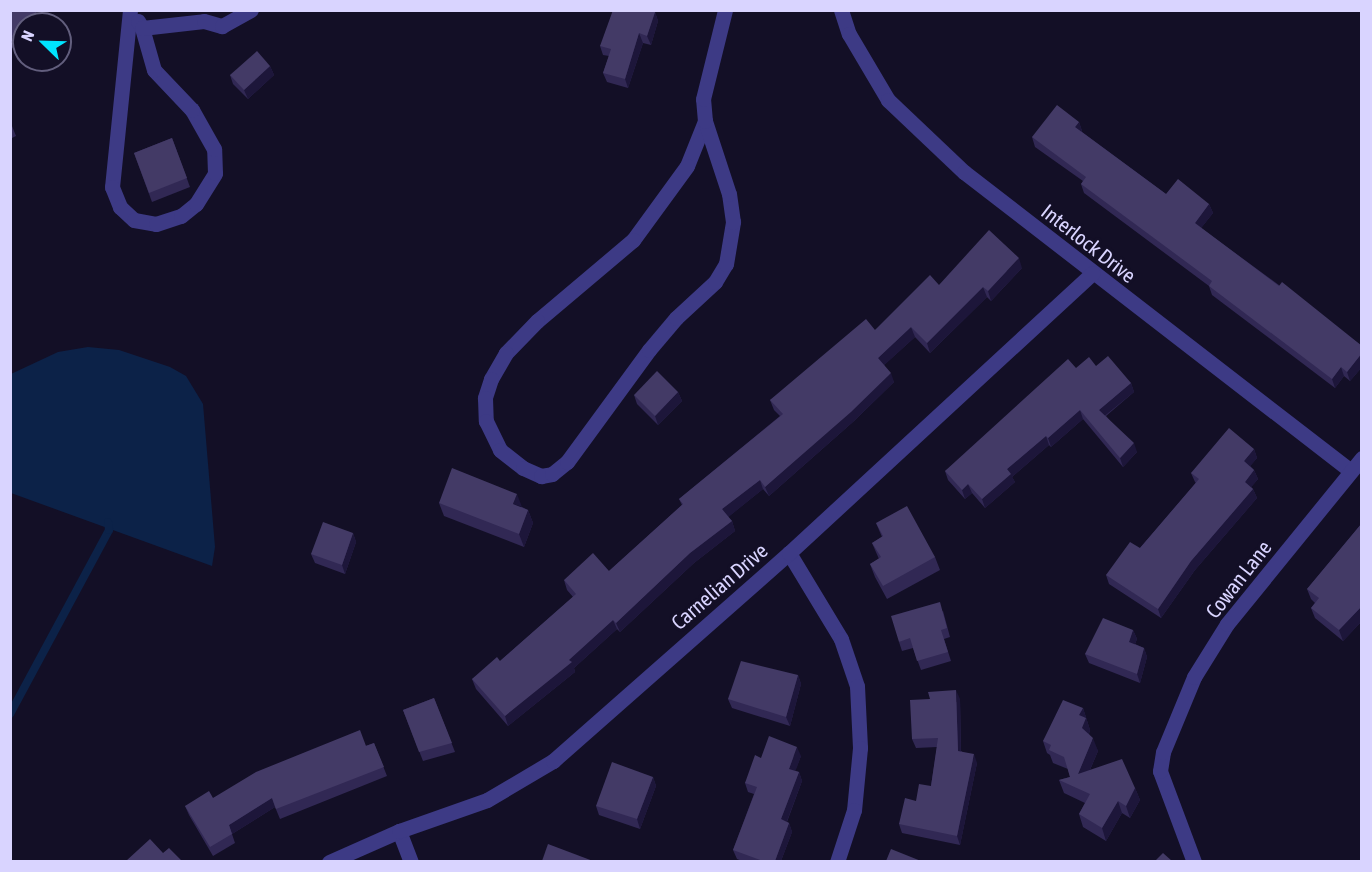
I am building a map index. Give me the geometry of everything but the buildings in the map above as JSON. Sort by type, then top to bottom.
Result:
[{"type":"street","points":[[131,10],[142,28],[154,70],[192,110],[214,149],[215,173],[196,204],[181,216],[156,225],[134,220],[120,207],[112,188],[131,10]]},
{"type":"street","points":[[142,28],[204,21],[222,26],[238,21],[251,10]]},
{"type":"street","points":[[705,121],[687,166],[633,240],[537,321],[506,353],[491,379],[485,398],[486,421],[500,450],[523,468],[541,476],[552,474],[567,462],[649,350],[715,282],[726,264],[733,222],[729,194],[705,121],[703,99],[725,10]]},
{"type":"street","name":"Interlock Drive","points":[[841,10],[849,34],[888,100],[964,172],[1092,273],[1352,471]]},
{"type":"street","name":"Carnelian Drive","points":[[329,861],[399,831],[487,800],[553,761],[789,553],[1092,273]]},
{"type":"street","name":"Cowan Lane","points":[[1194,861],[1160,771],[1168,739],[1194,677],[1227,624],[1362,458]]},
{"type":"street","points":[[789,553],[841,639],[857,686],[860,748],[854,810],[837,861]]},
{"type":"street","points":[[399,831],[411,861]]},
{"type":"water","points":[[88,347],[119,350],[170,367],[186,376],[203,404],[215,547],[212,566],[11,493],[11,374],[58,352]]},
{"type":"waterway","points":[[10,714],[109,530],[108,522]]}]
